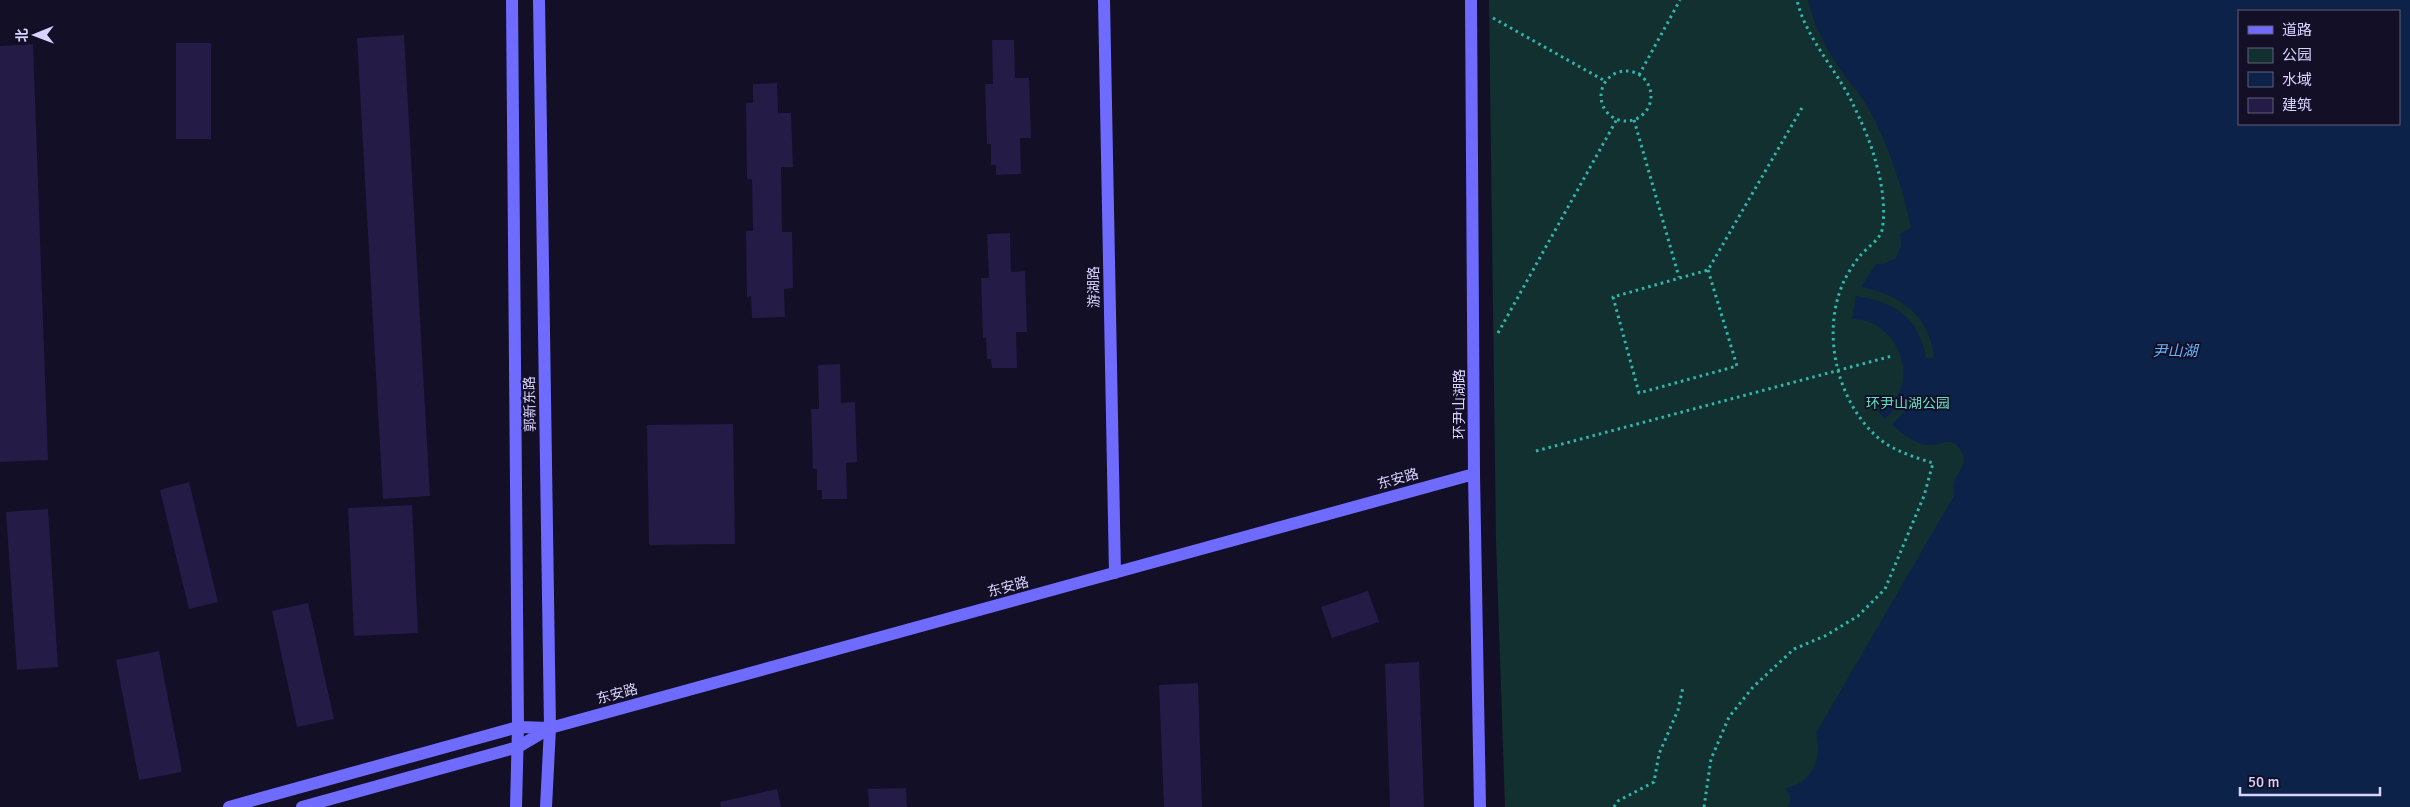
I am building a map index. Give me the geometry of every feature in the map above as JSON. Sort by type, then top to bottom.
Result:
[{"type":"street","name":"郭新东路","points":[[512,0],[518,727],[516,807]]},
{"type":"street","name":"郭新东路","points":[[539,0],[550,728],[546,807]]},
{"type":"street","name":"游湖路","points":[[1104,0],[1115,573]]},
{"type":"street","name":"环尹山湖路","points":[[1471,0],[1474,474],[1480,807]]},
{"type":"street","name":"东安路","points":[[302,807],[518,747],[550,728],[1474,474]]},
{"type":"street","name":"东安路","points":[[229,807],[518,727],[550,728]]},
{"type":"path","points":[[1639,75],[1680,0]]},
{"type":"path","points":[[1704,807],[1712,759],[1729,717],[1752,686],[1794,649],[1824,636],[1858,616],[1885,589],[1924,496],[1933,463],[1906,454],[1876,437],[1856,414],[1841,383],[1834,350],[1835,312],[1844,282],[1860,255],[1882,233],[1884,209],[1876,163],[1851,100],[1815,40],[1799,9],[1797,0]]},
{"type":"path","points":[[1493,18],[1605,81]]},
{"type":"path","points":[[1622,70],[1639,75],[1649,85],[1651,96],[1649,106],[1643,114],[1634,120],[1617,119],[1605,111],[1601,101],[1601,91],[1605,81],[1613,74],[1622,70]]},
{"type":"path","points":[[1708,270],[1737,366],[1639,393],[1613,298],[1708,270],[1803,106]]},
{"type":"path","points":[[1498,333],[1617,119]]},
{"type":"path","points":[[1634,120],[1679,277]]},
{"type":"path","points":[[1536,451],[1892,356]]},
{"type":"path","points":[[1614,807],[1618,801],[1654,782],[1659,754],[1678,710],[1683,687]]},
{"type":"green space","name":"环尹山湖公园","points":[[1489,0],[2410,0],[2410,807],[1505,807],[1496,540]]},
{"type":"water","name":"尹山湖","points":[[1808,0],[2410,0],[2410,807],[1788,807],[1790,797],[1785,788],[1794,786],[1802,781],[1809,776],[1813,769],[1818,752],[1816,733],[1954,496],[1954,481],[1964,461],[1962,453],[1954,443],[1926,445],[1910,438],[1892,425],[1909,406],[1903,400],[1885,419],[1878,411],[1893,401],[1901,388],[1904,373],[1901,357],[1894,342],[1883,330],[1869,322],[1852,319],[1856,296],[1882,302],[1903,314],[1918,332],[1926,358],[1934,358],[1932,343],[1927,330],[1911,309],[1888,295],[1861,287],[1876,264],[1883,264],[1896,258],[1901,246],[1900,234],[1911,228],[1899,181],[1881,133],[1865,102],[1832,57],[1818,30]]},
{"type":"building","points":[[404,35],[430,496],[383,499],[357,38]]},
{"type":"building","points":[[992,40],[1014,40],[1015,78],[1029,78],[1031,138],[1020,138],[1021,174],[996,175],[996,165],[991,165],[991,144],[987,144],[985,84],[993,84]]},
{"type":"building","points":[[176,43],[211,43],[211,139],[176,139]]},
{"type":"building","points":[[33,44],[48,460],[0,462],[0,46]]},
{"type":"building","points":[[777,83],[778,113],[791,113],[793,167],[781,167],[782,232],[792,232],[793,288],[784,289],[785,317],[752,318],[751,296],[747,297],[746,231],[753,231],[752,179],[747,179],[746,103],[753,103],[753,84]]},
{"type":"building","points":[[1010,233],[1011,272],[1025,271],[1027,332],[1016,332],[1017,368],[992,368],[991,359],[987,359],[986,338],[983,338],[981,278],[989,278],[987,234]]},
{"type":"building","points":[[840,364],[841,403],[855,402],[857,462],[846,463],[847,499],[822,499],[822,490],[817,490],[817,469],[813,469],[811,409],[819,409],[818,365]]},
{"type":"building","points":[[733,424],[735,544],[649,545],[647,425]]},
{"type":"building","points":[[189,482],[218,602],[189,609],[160,490]]},
{"type":"building","points":[[412,505],[418,633],[354,636],[348,508]]},
{"type":"building","points":[[48,509],[58,667],[17,670],[6,512]]},
{"type":"building","points":[[1368,591],[1379,622],[1332,638],[1321,607]]},
{"type":"building","points":[[308,603],[334,719],[297,727],[272,611]]},
{"type":"building","points":[[159,651],[182,772],[139,780],[116,660]]},
{"type":"building","points":[[1419,662],[1424,807],[1390,807],[1385,664]]},
{"type":"building","points":[[1198,683],[1202,807],[1164,807],[1159,685]]},
{"type":"building","points":[[906,788],[907,807],[869,807],[868,789]]},
{"type":"building","points":[[777,789],[781,807],[721,807],[720,802]]}]
